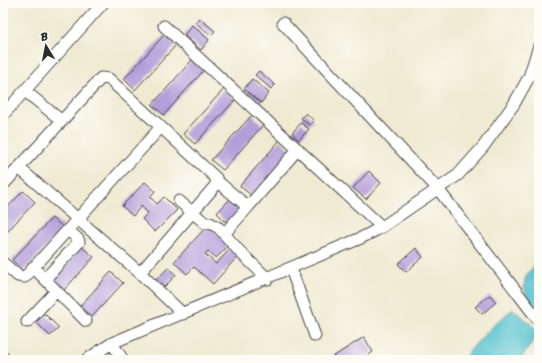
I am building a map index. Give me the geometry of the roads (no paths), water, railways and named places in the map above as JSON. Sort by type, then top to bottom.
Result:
[{"type":"street","points":[[3,115],[103,3]]},
{"type":"street","points":[[283,23],[438,189],[539,321]]},
{"type":"street","points":[[164,26],[382,227]]},
{"type":"street","points":[[86,360],[112,343],[268,279],[361,238],[382,227],[438,189],[458,175],[483,147],[514,104],[529,77],[539,46]]},
{"type":"street","points":[[3,185],[101,78],[108,79],[216,178],[217,181],[248,207]]},
{"type":"street","points":[[25,91],[62,121]]},
{"type":"street","points":[[3,263],[18,276],[24,277],[161,127]]},
{"type":"street","points":[[224,234],[298,149]]},
{"type":"street","points":[[19,168],[140,273],[183,314]]},
{"type":"street","points":[[140,273],[215,186],[217,181]]},
{"type":"street","points":[[179,200],[205,223],[210,223],[219,228],[241,253],[268,279]]},
{"type":"street","points":[[45,279],[79,242],[78,239],[68,230]]},
{"type":"street","points":[[33,267],[86,321]]},
{"type":"street","points":[[291,269],[315,336]]},
{"type":"street","points":[[27,322],[56,291]]},
{"type":"street","points":[[112,343],[123,360]]},
{"type":"water","points":[[539,261],[539,313],[526,294],[524,284],[528,273]]},
{"type":"water","points":[[513,309],[531,324],[536,332],[533,341],[519,360],[462,360],[486,333]]}]
